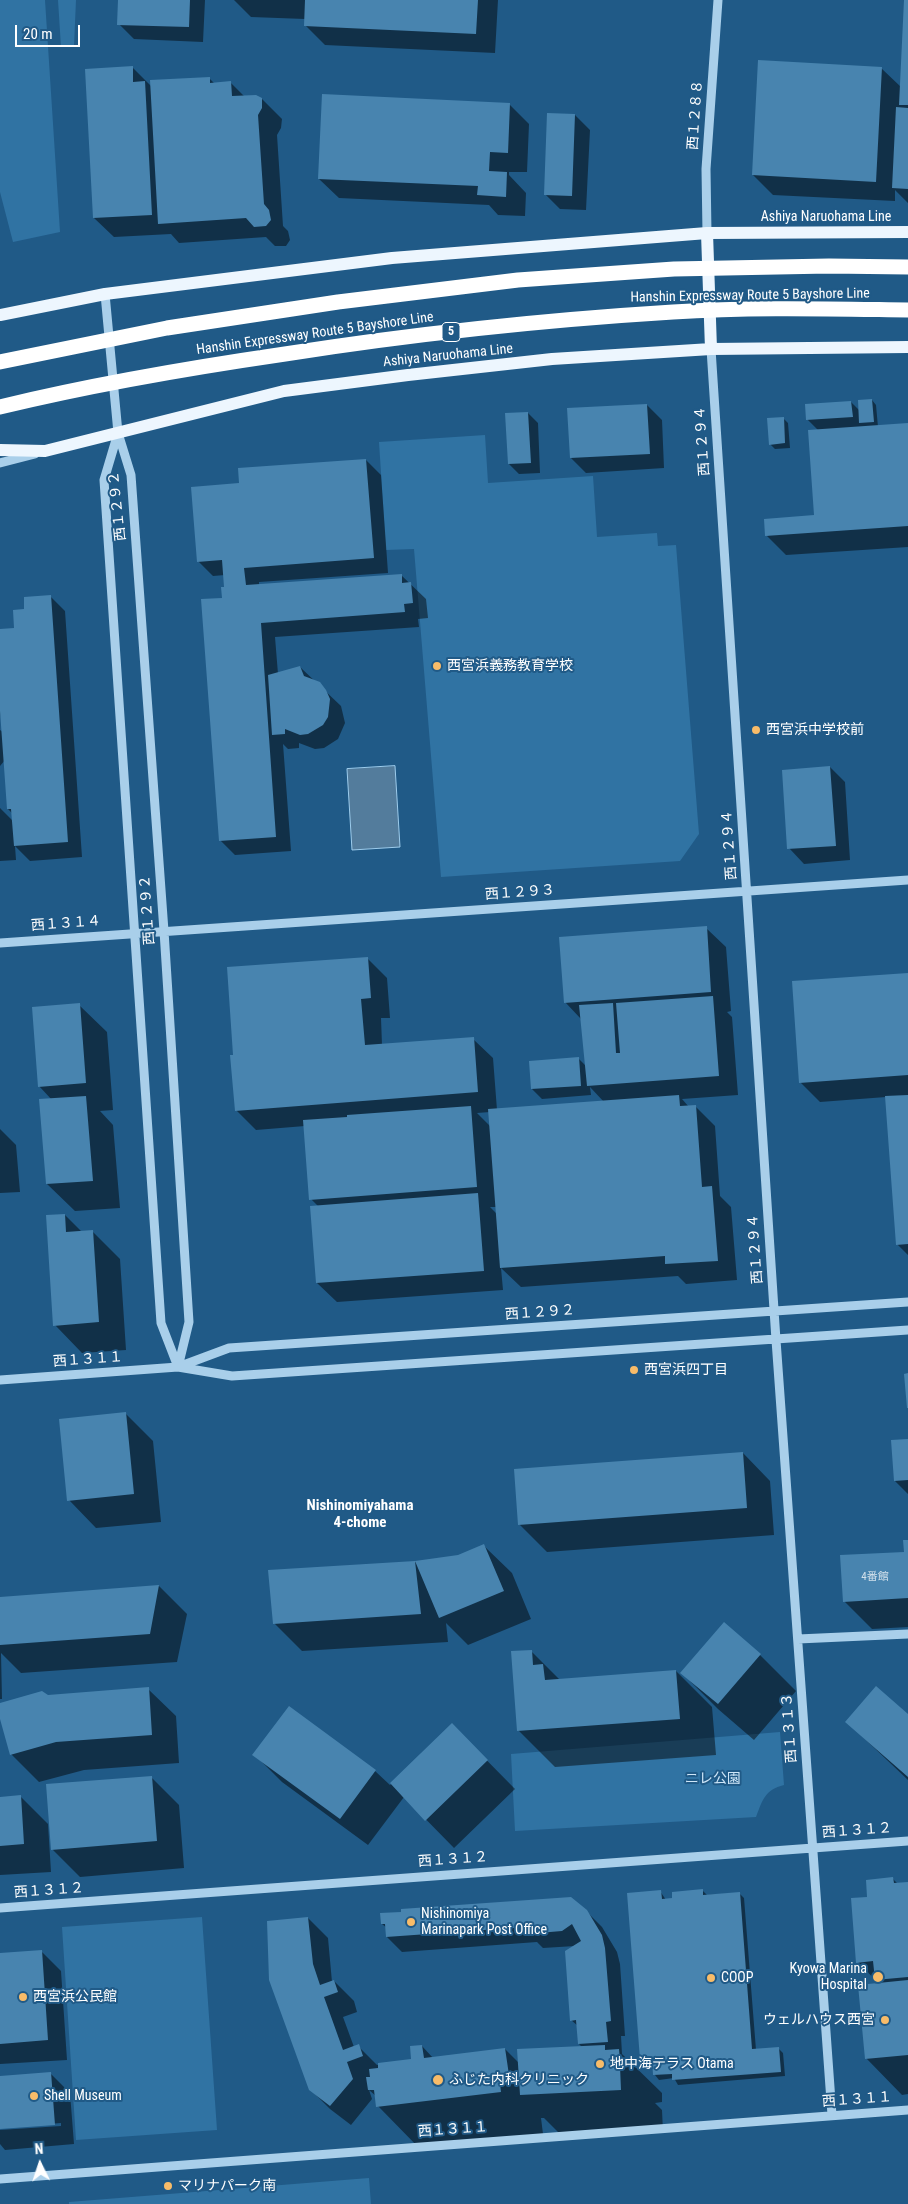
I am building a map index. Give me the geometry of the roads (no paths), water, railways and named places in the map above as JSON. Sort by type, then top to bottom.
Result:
[{"type":"highway","name":"Hanshin Expressway Route 5 Bayshore Line","points":[[0,362],[167,328],[338,302],[518,280],[674,269],[829,266],[908,268]]},
{"type":"highway","name":"Hanshin Expressway Route 5 Bayshore Line","points":[[0,407],[174,370],[347,344],[515,324],[675,312],[834,309],[908,310]]},
{"type":"main road","name":"Ashiya Naruohama Line","points":[[0,314],[105,294],[392,258],[707,233],[908,232]]},
{"type":"main road","points":[[707,233],[711,348]]},
{"type":"main road","name":"Ashiya Naruohama Line","points":[[0,450],[45,451],[284,391],[408,375],[552,359],[711,348],[908,347]]},
{"type":"street","name":"西１２８８","points":[[707,233],[706,169],[718,0]]},
{"type":"street","points":[[105,294],[118,433]]},
{"type":"street","name":"西１２９４","points":[[711,348],[776,1340]]},
{"type":"street","name":"西１２９２","points":[[118,433],[131,475],[164,931],[189,1322],[178,1367]]},
{"type":"street","name":"西１２９２","points":[[118,433],[104,480],[161,1323],[178,1367]]},
{"type":"street","points":[[0,463],[45,451]]},
{"type":"street","name":"西１２９３","points":[[134,933],[908,880]]},
{"type":"street","name":"西１３１４","points":[[0,943],[134,933]]},
{"type":"street","name":"西１２９２","points":[[178,1367],[229,1348],[908,1302]]},
{"type":"street","points":[[178,1367],[232,1376],[908,1330]]},
{"type":"street","name":"西１３１３","points":[[776,1340],[832,2115]]},
{"type":"street","name":"西１３１１","points":[[0,1380],[178,1367]]},
{"type":"street","points":[[798,1639],[908,1634]]},
{"type":"street","name":"西１３１２","points":[[0,1908],[908,1841]]},
{"type":"street","name":"西１３１１","points":[[0,2178],[908,2110]]},
{"type":"place","name":"西宮浜義務教育学校","points":[[437,666]]},
{"type":"place","name":"西宮浜中学校前","points":[[756,730]]},
{"type":"place","name":"西宮浜四丁目","points":[[634,1370]]},
{"type":"place","name":"Nishinomiya Marinapark Post Office","points":[[411,1922]]},
{"type":"place","name":"Kyowa Marina Hospital","points":[[878,1977]]},
{"type":"place","name":"COOP","points":[[711,1978]]},
{"type":"place","name":"西宮浜公民館","points":[[23,1997]]},
{"type":"place","name":"ウェルハウス西宮","points":[[885,2020]]},
{"type":"place","name":"地中海テラス Otama","points":[[600,2064]]},
{"type":"place","name":"ふじた内科クリニック","points":[[438,2080]]},
{"type":"place","name":"Shell Museum","points":[[34,2096]]},
{"type":"place","name":"マリナパーク南","points":[[168,2186]]},
{"type":"district","name":"Nishinomiyahama 4-chome","points":[[360,1514]]},
{"type":"park label","name":"ニレ公園","points":[[713,1779]]}]
